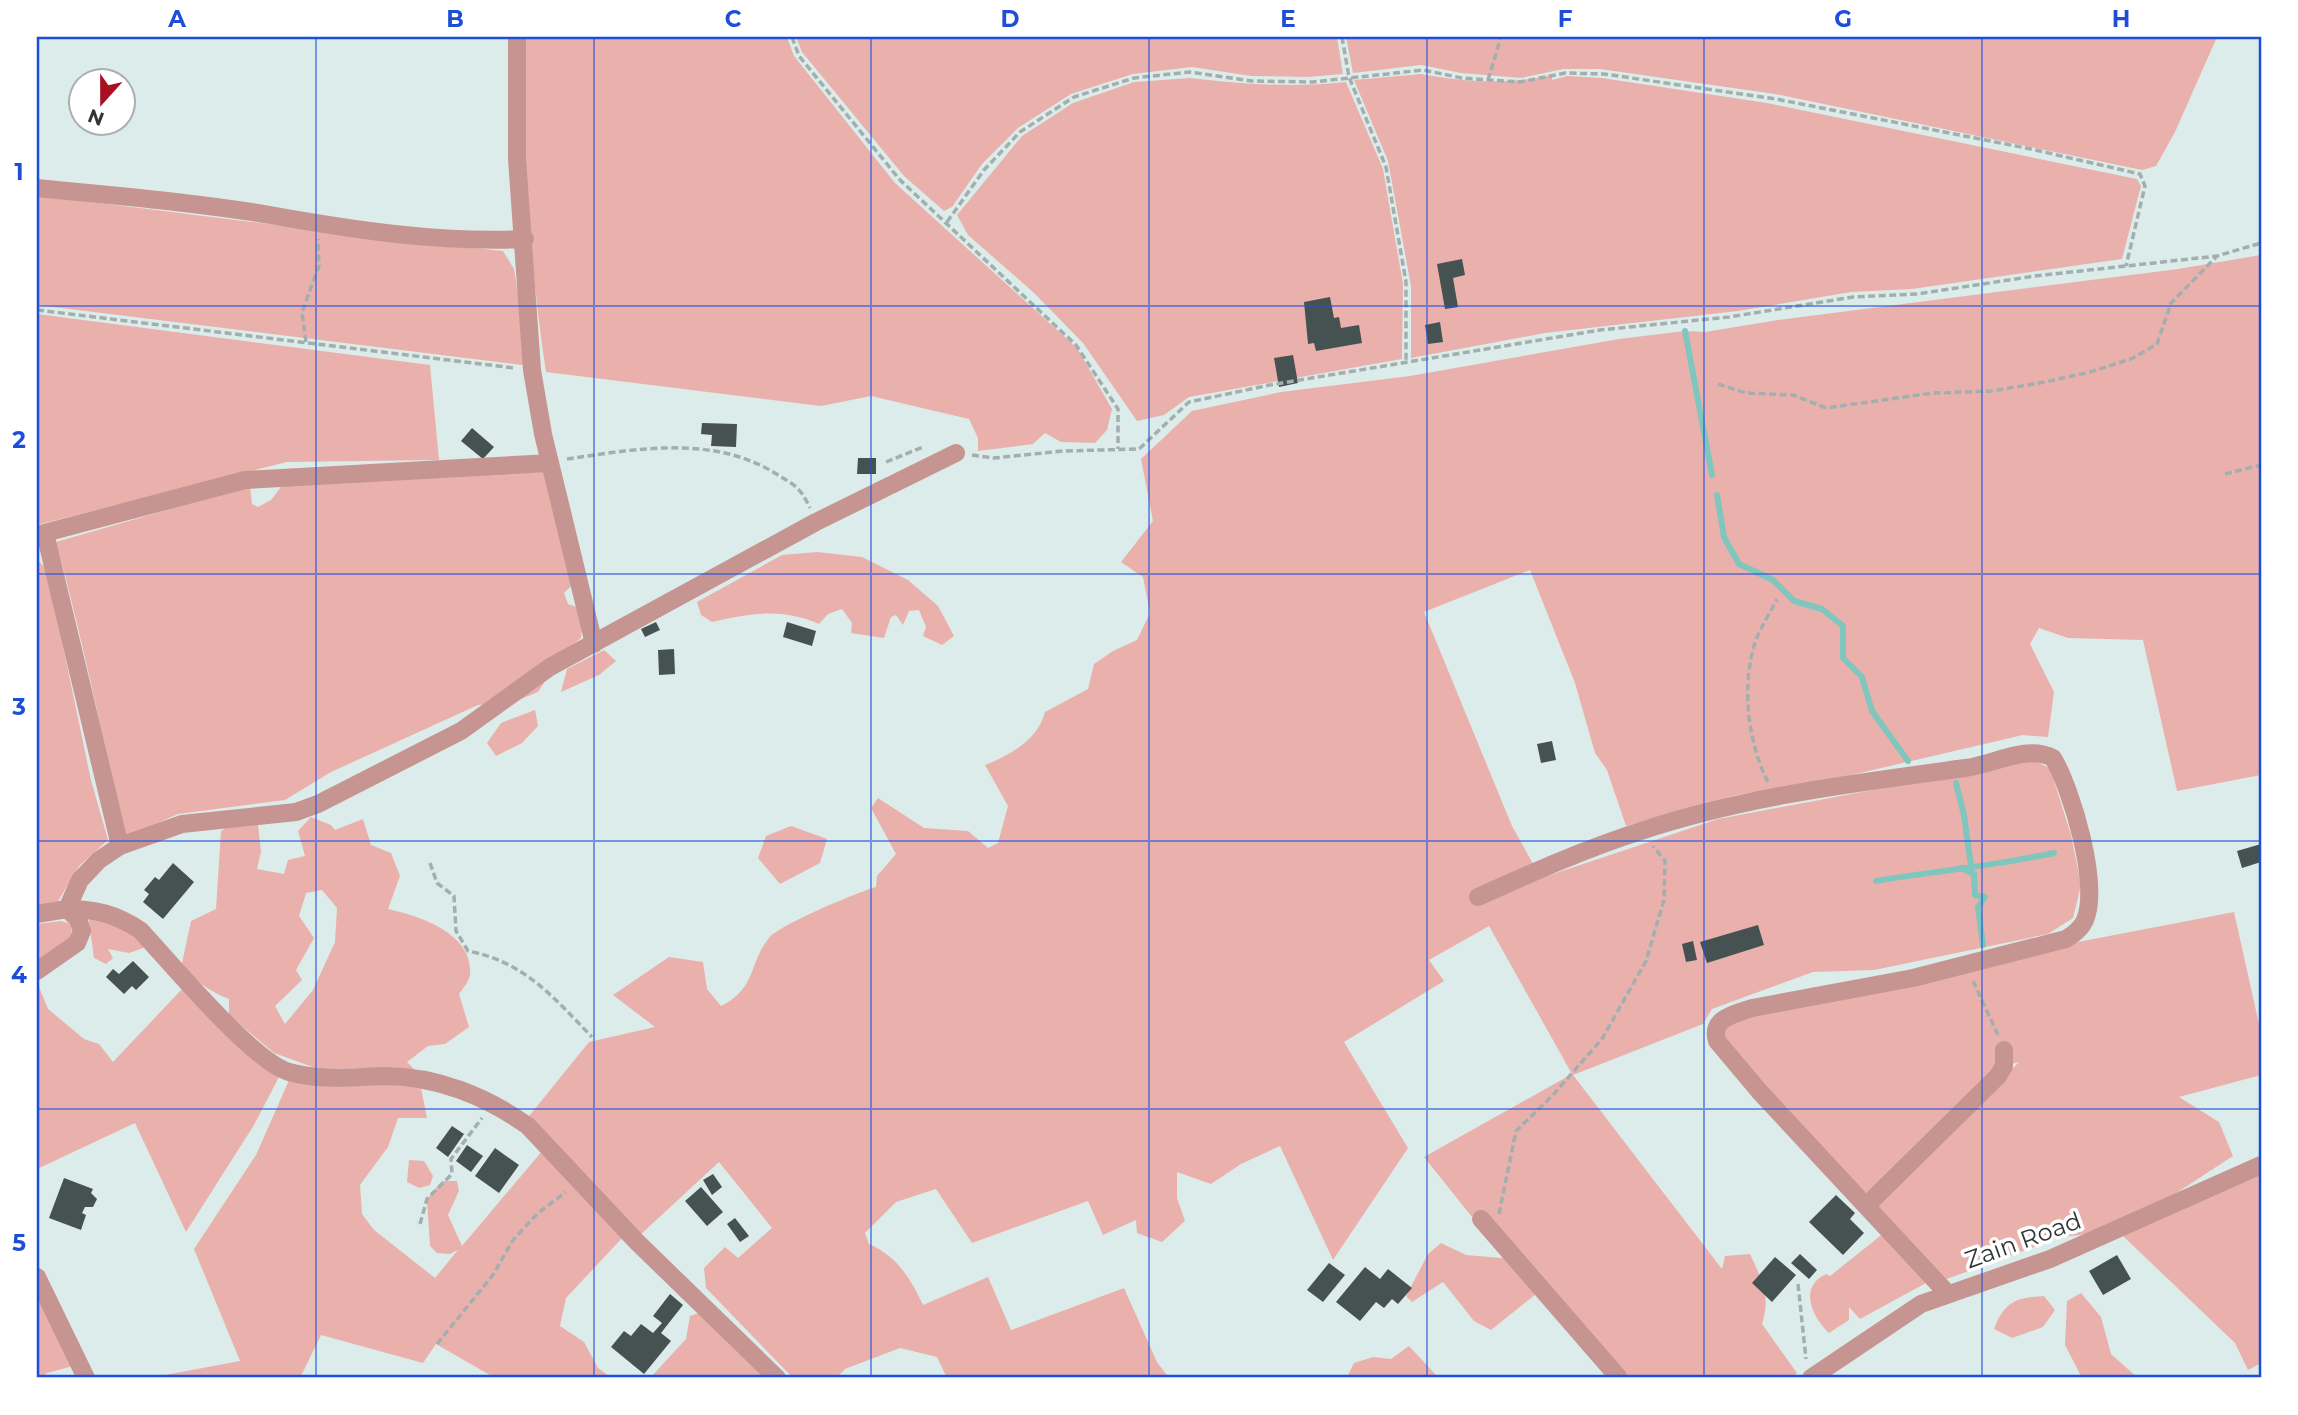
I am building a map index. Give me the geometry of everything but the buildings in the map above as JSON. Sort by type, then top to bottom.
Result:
[{"type":"street","points":[[517,37],[517,159],[525,239],[532,370],[550,463],[594,644]]},
{"type":"street","points":[[37,188],[168,200],[271,215],[317,226],[416,237],[525,239]]},
{"type":"street","points":[[67,909],[80,880],[99,860],[120,846],[182,824],[296,812],[318,803],[461,731],[550,667],[816,523],[956,453]]},
{"type":"street","points":[[120,846],[41,534],[245,480],[550,463]]},
{"type":"street","points":[[1478,897],[1641,830],[1775,797],[1882,778],[1969,768],[2019,755],[2045,754],[2053,758],[2080,823],[2088,902],[2086,919],[2079,930],[2066,939],[1967,965],[1752,1008],[1729,1015],[1719,1022],[1714,1032],[1717,1041],[1731,1060],[1947,1293]]},
{"type":"street","points":[[37,971],[77,943],[82,931],[78,919],[67,909]]},
{"type":"street","points":[[37,914],[67,909],[92,909],[117,915],[140,930],[261,1056],[287,1072],[319,1078],[418,1078],[445,1084],[493,1104],[528,1126],[578,1180],[777,1378]]},
{"type":"street","points":[[1866,1206],[1998,1076],[2004,1066],[2004,1050]]},
{"type":"street","name":"Zain Road","points":[[1809,1372],[1910,1311],[1947,1293],[2050,1259],[2261,1165]]},
{"type":"street","points":[[1486,1226],[1619,1378]]},
{"type":"street","points":[[37,1278],[86,1378]]},
{"type":"path","points":[[792,37],[799,56],[860,127],[900,180],[1076,345],[1118,409],[1118,449]]},
{"type":"path","points":[[1342,37],[1349,77],[1386,167],[1406,282],[1406,363]]},
{"type":"path","points":[[1488,80],[1501,37]]},
{"type":"path","points":[[947,222],[984,170],[1020,132],[1074,97],[1134,78],[1190,72],[1251,81],[1313,82],[1423,70],[1520,82],[1565,72],[1604,74],[1776,99],[2031,149],[2140,174],[2145,186],[2126,266]]},
{"type":"path","points":[[306,342],[302,312],[319,266],[317,226]]},
{"type":"path","points":[[956,453],[994,458],[1139,449],[1163,423],[1189,402],[1270,385],[1600,330],[1729,317],[1853,297],[1917,294],[2035,276],[2217,256],[2261,243]]},
{"type":"path","points":[[1718,384],[1746,393],[1794,396],[1826,408],[1933,393],[1992,391],[2090,372],[2131,359],[2157,344],[2171,303],[2217,256]]},
{"type":"path","points":[[37,310],[532,370]]},
{"type":"path","points":[[550,463],[601,454],[713,449],[752,458],[800,487],[816,523]]},
{"type":"path","points":[[2225,474],[2261,465]]},
{"type":"path","points":[[1775,797],[1756,759],[1748,696],[1755,644],[1777,599]]},
{"type":"path","points":[[1486,1226],[1500,1208],[1516,1131],[1552,1096],[1602,1039],[1646,961],[1664,900],[1665,861],[1641,830]]},
{"type":"path","points":[[430,863],[437,883],[454,896],[456,931],[468,951],[495,956],[542,985],[592,1037]]},
{"type":"path","points":[[1967,965],[2004,1050]]},
{"type":"path","points":[[420,1224],[427,1199],[452,1174],[451,1159],[493,1104]]},
{"type":"path","points":[[437,1344],[494,1275],[513,1240],[538,1213],[578,1180]]},
{"type":"path","points":[[1798,1284],[1809,1372]]},
{"type":"shaded area","points":[[523,37],[787,37],[794,56],[895,183],[1077,348],[1112,409],[1107,430],[1095,443],[1061,442],[1045,433],[1033,444],[978,451],[978,438],[969,419],[871,396],[821,406],[546,372],[528,205]]},
{"type":"shaded area","points":[[796,37],[1337,37],[1343,74],[1308,77],[1251,76],[1192,67],[1133,74],[1071,94],[1018,128],[982,164],[952,207],[944,211],[904,176],[802,52]]},
{"type":"shaded area","points":[[1346,37],[2217,37],[2175,132],[2156,166],[2142,170],[1775,94],[1600,69],[1564,69],[1521,78],[1461,73],[1421,65],[1353,73]]},
{"type":"shaded area","points":[[1421,74],[1486,81],[1552,75],[1552,80],[1567,76],[1602,78],[1767,103],[2137,179],[2141,186],[2122,259],[1912,289],[1851,292],[1738,311],[1545,333],[1411,358],[1411,286],[1388,161],[1354,80]]},
{"type":"shaded area","points":[[1190,78],[1307,85],[1346,82],[1383,169],[1403,284],[1402,359],[1189,397],[1164,415],[1137,421],[1083,343],[1033,292],[968,235],[957,215],[1022,136],[1073,103],[1134,82]]},
{"type":"shaded area","points":[[37,196],[503,251],[514,269],[530,366],[37,305]]},
{"type":"shaded area","points":[[2261,255],[2261,775],[2177,791],[2143,640],[2068,638],[2039,628],[2030,644],[2054,692],[2048,737],[2023,735],[1830,780],[1737,795],[1626,826],[1607,770],[1595,753],[1575,683],[1530,570],[1424,612],[1512,826],[1541,878],[1718,819],[2032,760],[2050,768],[2071,835],[2081,885],[2073,918],[2048,934],[1874,970],[1813,972],[1712,1009],[1703,1024],[1573,1075],[1722,1269],[1725,1256],[1750,1254],[1765,1296],[1762,1324],[1797,1373],[1792,1378],[1627,1378],[1482,1210],[1472,1217],[1424,1157],[1572,1074],[1489,926],[1429,960],[1444,981],[1344,1042],[1408,1148],[1333,1260],[1280,1146],[1241,1164],[1211,1184],[1177,1172],[1177,1198],[1185,1221],[1162,1242],[1137,1233],[1136,1220],[1103,1235],[1088,1201],[972,1243],[936,1189],[896,1202],[865,1233],[869,1244],[888,1255],[902,1269],[923,1305],[988,1277],[1011,1330],[1124,1288],[1157,1362],[1169,1378],[947,1378],[937,1357],[900,1348],[845,1369],[836,1378],[793,1378],[706,1288],[704,1268],[725,1247],[738,1258],[772,1228],[719,1162],[639,1236],[525,1121],[589,1042],[655,1027],[613,995],[669,957],[703,962],[707,989],[721,1006],[741,991],[762,948],[776,932],[853,895],[876,887],[877,876],[896,854],[871,808],[878,798],[924,828],[968,831],[988,848],[998,843],[1008,806],[985,765],[1013,751],[1030,738],[1045,712],[1088,689],[1094,664],[1137,640],[1150,613],[1143,577],[1121,562],[1153,521],[1141,459],[1192,411],[1281,392],[1410,376],[1619,339],[1685,331],[1705,332],[1778,320],[2178,269]]},
{"type":"shaded area","points":[[37,314],[430,365],[439,460],[287,462],[37,525]]},
{"type":"shaded area","points":[[550,472],[575,582],[564,593],[568,604],[583,609],[581,638],[565,651],[538,692],[516,701],[478,705],[331,772],[285,800],[178,814],[127,837],[56,542],[250,486],[252,504],[258,507],[271,500],[287,479]]},
{"type":"shaded area","points":[[817,552],[862,557],[908,580],[938,606],[954,636],[942,645],[923,636],[926,627],[919,610],[909,611],[903,625],[896,615],[891,617],[884,638],[851,633],[852,623],[842,609],[828,614],[819,624],[779,614],[753,614],[712,622],[701,615],[697,602],[782,555]]},
{"type":"shaded area","points":[[37,559],[47,570],[91,780],[108,840],[79,866],[57,903],[37,906]]},
{"type":"shaded area","points":[[604,650],[616,661],[599,675],[561,692],[567,669]]},
{"type":"shaded area","points":[[535,710],[538,726],[522,743],[496,756],[487,743],[501,723]]},
{"type":"shaded area","points":[[311,817],[331,825],[335,830],[363,819],[371,845],[391,853],[400,876],[388,909],[414,916],[442,929],[463,948],[469,960],[470,975],[459,994],[469,1027],[445,1044],[428,1046],[407,1062],[418,1073],[427,1118],[398,1118],[388,1147],[360,1185],[362,1214],[374,1230],[435,1278],[458,1250],[450,1254],[437,1253],[430,1246],[427,1199],[442,1181],[457,1181],[459,1191],[448,1215],[462,1246],[543,1150],[624,1236],[566,1298],[560,1326],[584,1342],[598,1368],[612,1378],[495,1378],[436,1344],[423,1363],[321,1335],[301,1376],[308,1378],[149,1378],[240,1361],[194,1249],[256,1155],[290,1078],[321,1085],[364,1086],[379,1068],[318,1069],[274,1053],[229,1015],[229,999],[202,985],[182,963],[191,921],[216,909],[221,831],[237,821],[258,825],[261,852],[257,869],[284,874],[288,860],[305,856],[298,831]],"holes":[[[322,890],[337,908],[335,942],[313,990],[285,1024],[275,1006],[302,980],[296,970],[314,938],[299,916],[306,893]]]},
{"type":"shaded area","points":[[791,826],[827,839],[820,863],[780,884],[758,858],[766,836]]},
{"type":"shaded area","points":[[2234,912],[2261,1033],[2261,1075],[2179,1097],[2219,1122],[2233,1156],[2118,1231],[2061,1237],[1944,1280],[1875,1206],[2019,1062],[1995,1069],[1875,1195],[1861,1191],[1718,1035],[1725,1020],[2078,942]]},
{"type":"shaded area","points":[[88,915],[139,935],[149,946],[129,953],[108,949],[113,958],[106,964],[94,958]]},
{"type":"shaded area","points":[[61,921],[72,924],[71,938],[37,963],[37,924]]},
{"type":"shaded area","points":[[37,982],[48,1009],[84,1039],[99,1044],[113,1062],[184,987],[245,1051],[279,1077],[254,1125],[186,1232],[135,1123],[37,1169]]},
{"type":"shaded area","points":[[2261,1159],[2261,1363],[2248,1370],[2235,1343],[2123,1236]]},
{"type":"shaded area","points":[[409,1160],[424,1161],[433,1176],[430,1185],[419,1188],[407,1182]]},
{"type":"shaded area","points":[[1884,1233],[1926,1283],[1860,1319],[1849,1307],[1849,1320],[1829,1333],[1813,1311],[1810,1294],[1812,1286],[1826,1274],[1830,1276]]},
{"type":"shaded area","points":[[1441,1243],[1466,1255],[1513,1259],[1536,1294],[1491,1330],[1474,1321],[1443,1282],[1412,1302],[1406,1296],[1428,1254]]},
{"type":"shaded area","points":[[2081,1293],[2101,1317],[2111,1354],[2138,1378],[2082,1378],[2065,1345],[2067,1301]]},
{"type":"shaded area","points":[[37,1295],[73,1366],[47,1373],[41,1378],[37,1378]]},
{"type":"shaded area","points":[[2044,1296],[2055,1310],[2043,1327],[2012,1338],[1994,1329],[2003,1312],[2013,1303]]},
{"type":"shaded area","points":[[702,1312],[775,1378],[650,1378],[686,1339],[690,1316]]},
{"type":"shaded area","points":[[1409,1346],[1437,1376],[1384,1378],[1348,1375],[1354,1363],[1373,1357],[1391,1359]]},
{"type":"waterway","points":[[1685,331],[1712,475]]},
{"type":"waterway","points":[[1717,495],[1724,537],[1739,564],[1773,580],[1794,601],[1822,609],[1843,626],[1843,658],[1862,677],[1872,711],[1908,761]]},
{"type":"waterway","points":[[1956,783],[1964,815],[1971,866]]},
{"type":"waterway","points":[[1876,881],[2054,853]]},
{"type":"waterway","points":[[1961,868],[1974,874],[1975,895],[1985,897],[1978,907],[1983,945]]}]
